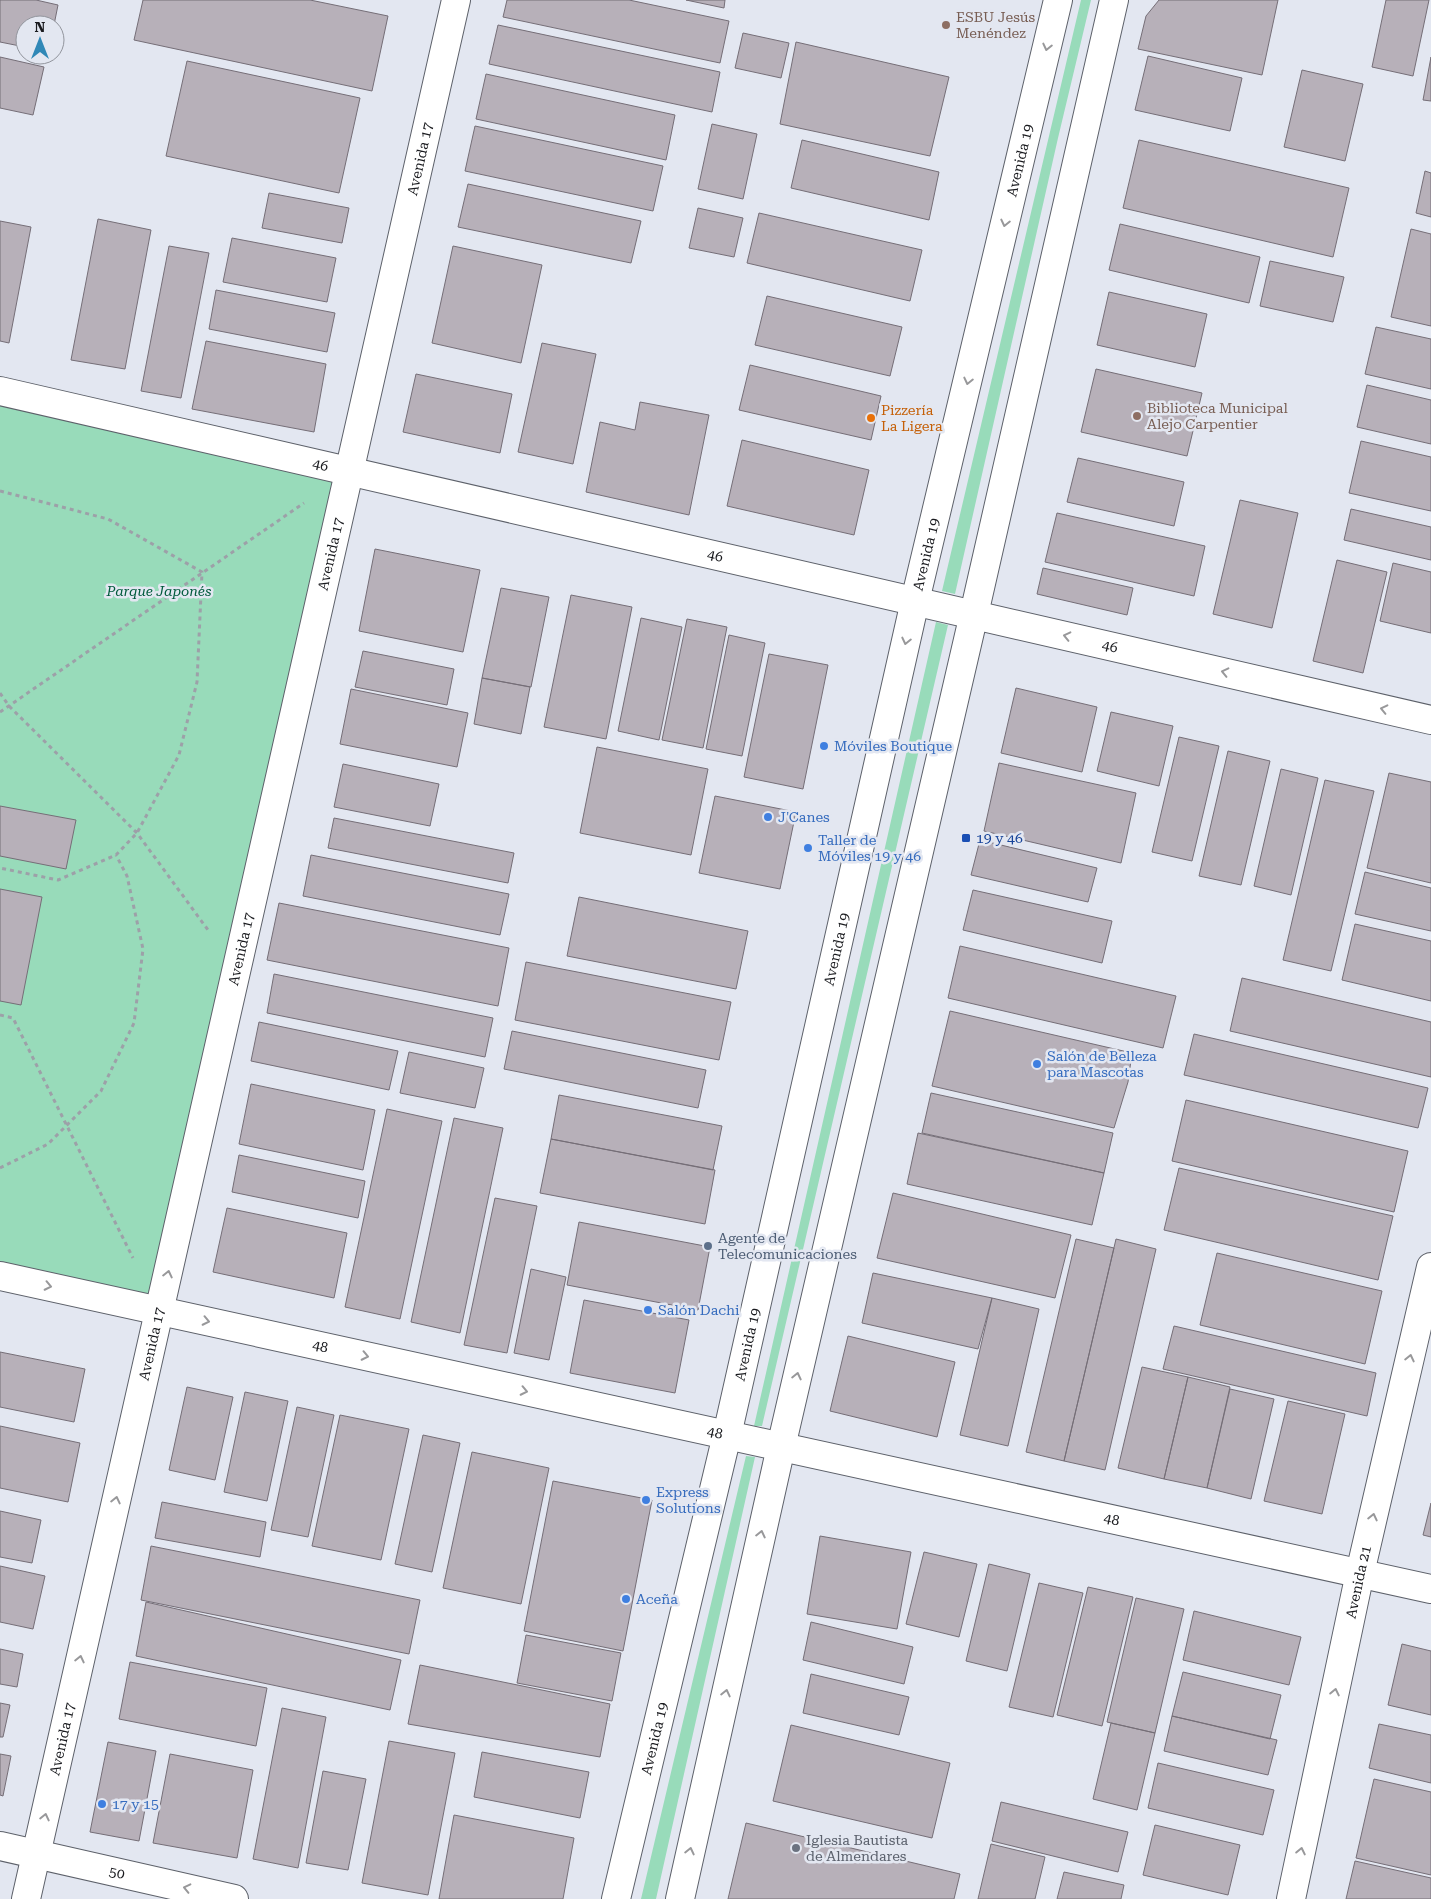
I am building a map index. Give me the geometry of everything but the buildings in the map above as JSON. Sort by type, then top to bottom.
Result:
[{"type":"street","name":"Avenida 17","points":[[26,1899],[456,0]]},
{"type":"street","name":"Avenida 19","points":[[616,1899],[727,1435],[915,601],[1058,0]]},
{"type":"street","points":[[680,1899],[781,1447],[1114,0]]},
{"type":"street","points":[[1106,32],[1125,0]]},
{"type":"street","name":"46","points":[[0,390],[1431,720]]},
{"type":"street","name":"Avenida 21","points":[[1291,1899],[1360,1573],[1431,1267]]},
{"type":"street","name":"48","points":[[0,1276],[1431,1589]]},
{"type":"street","name":"50","points":[[0,1846],[234,1899]]},
{"type":"path","points":[[0,712],[350,471]]},
{"type":"path","points":[[0,491],[108,519],[202,572]]},
{"type":"path","points":[[0,868],[58,880],[116,854],[138,833],[180,755],[197,682],[202,572]]},
{"type":"path","points":[[0,693],[9,706],[138,833],[237,970]]},
{"type":"path","points":[[0,1168],[48,1144],[101,1090],[134,1023],[142,950],[127,876],[116,854]]},
{"type":"path","points":[[0,1015],[13,1018],[159,1311]]},
{"type":"green space","points":[[1081,0],[1091,0],[955,594],[942,591]]},
{"type":"green space","name":"Parque Japonés","points":[[0,390],[350,471],[159,1311],[0,1276]]},
{"type":"green space","points":[[936,622],[948,625],[762,1426],[754,1426]]},
{"type":"green space","points":[[746,1456],[755,1457],[656,1899],[641,1899]]},
{"type":"place","name":"ESBU Jesús Menéndez","points":[[946,25]]},
{"type":"place","name":"Biblioteca Municipal Alejo Carpentier","points":[[1137,416]]},
{"type":"place","name":"Pizzería La Ligera","points":[[871,418]]},
{"type":"place","name":"Móviles Boutique","points":[[824,746]]},
{"type":"place","name":"J'Canes","points":[[768,817]]},
{"type":"place","name":"19 y 46","points":[[966,838]]},
{"type":"place","name":"Taller de Móviles 19 y 46","points":[[808,848]]},
{"type":"place","name":"Salón de Belleza para Mascotas","points":[[1037,1064]]},
{"type":"place","name":"Agente de Telecomunicaciones","points":[[708,1246]]},
{"type":"place","name":"Salón Dachi","points":[[648,1310]]},
{"type":"place","name":"Express Solutions","points":[[646,1500]]},
{"type":"place","name":"Aceña","points":[[626,1599]]},
{"type":"place","name":"17 y 15","points":[[102,1804]]},
{"type":"place","name":"Iglesia Bautista de Almendares","points":[[796,1848]]}]
